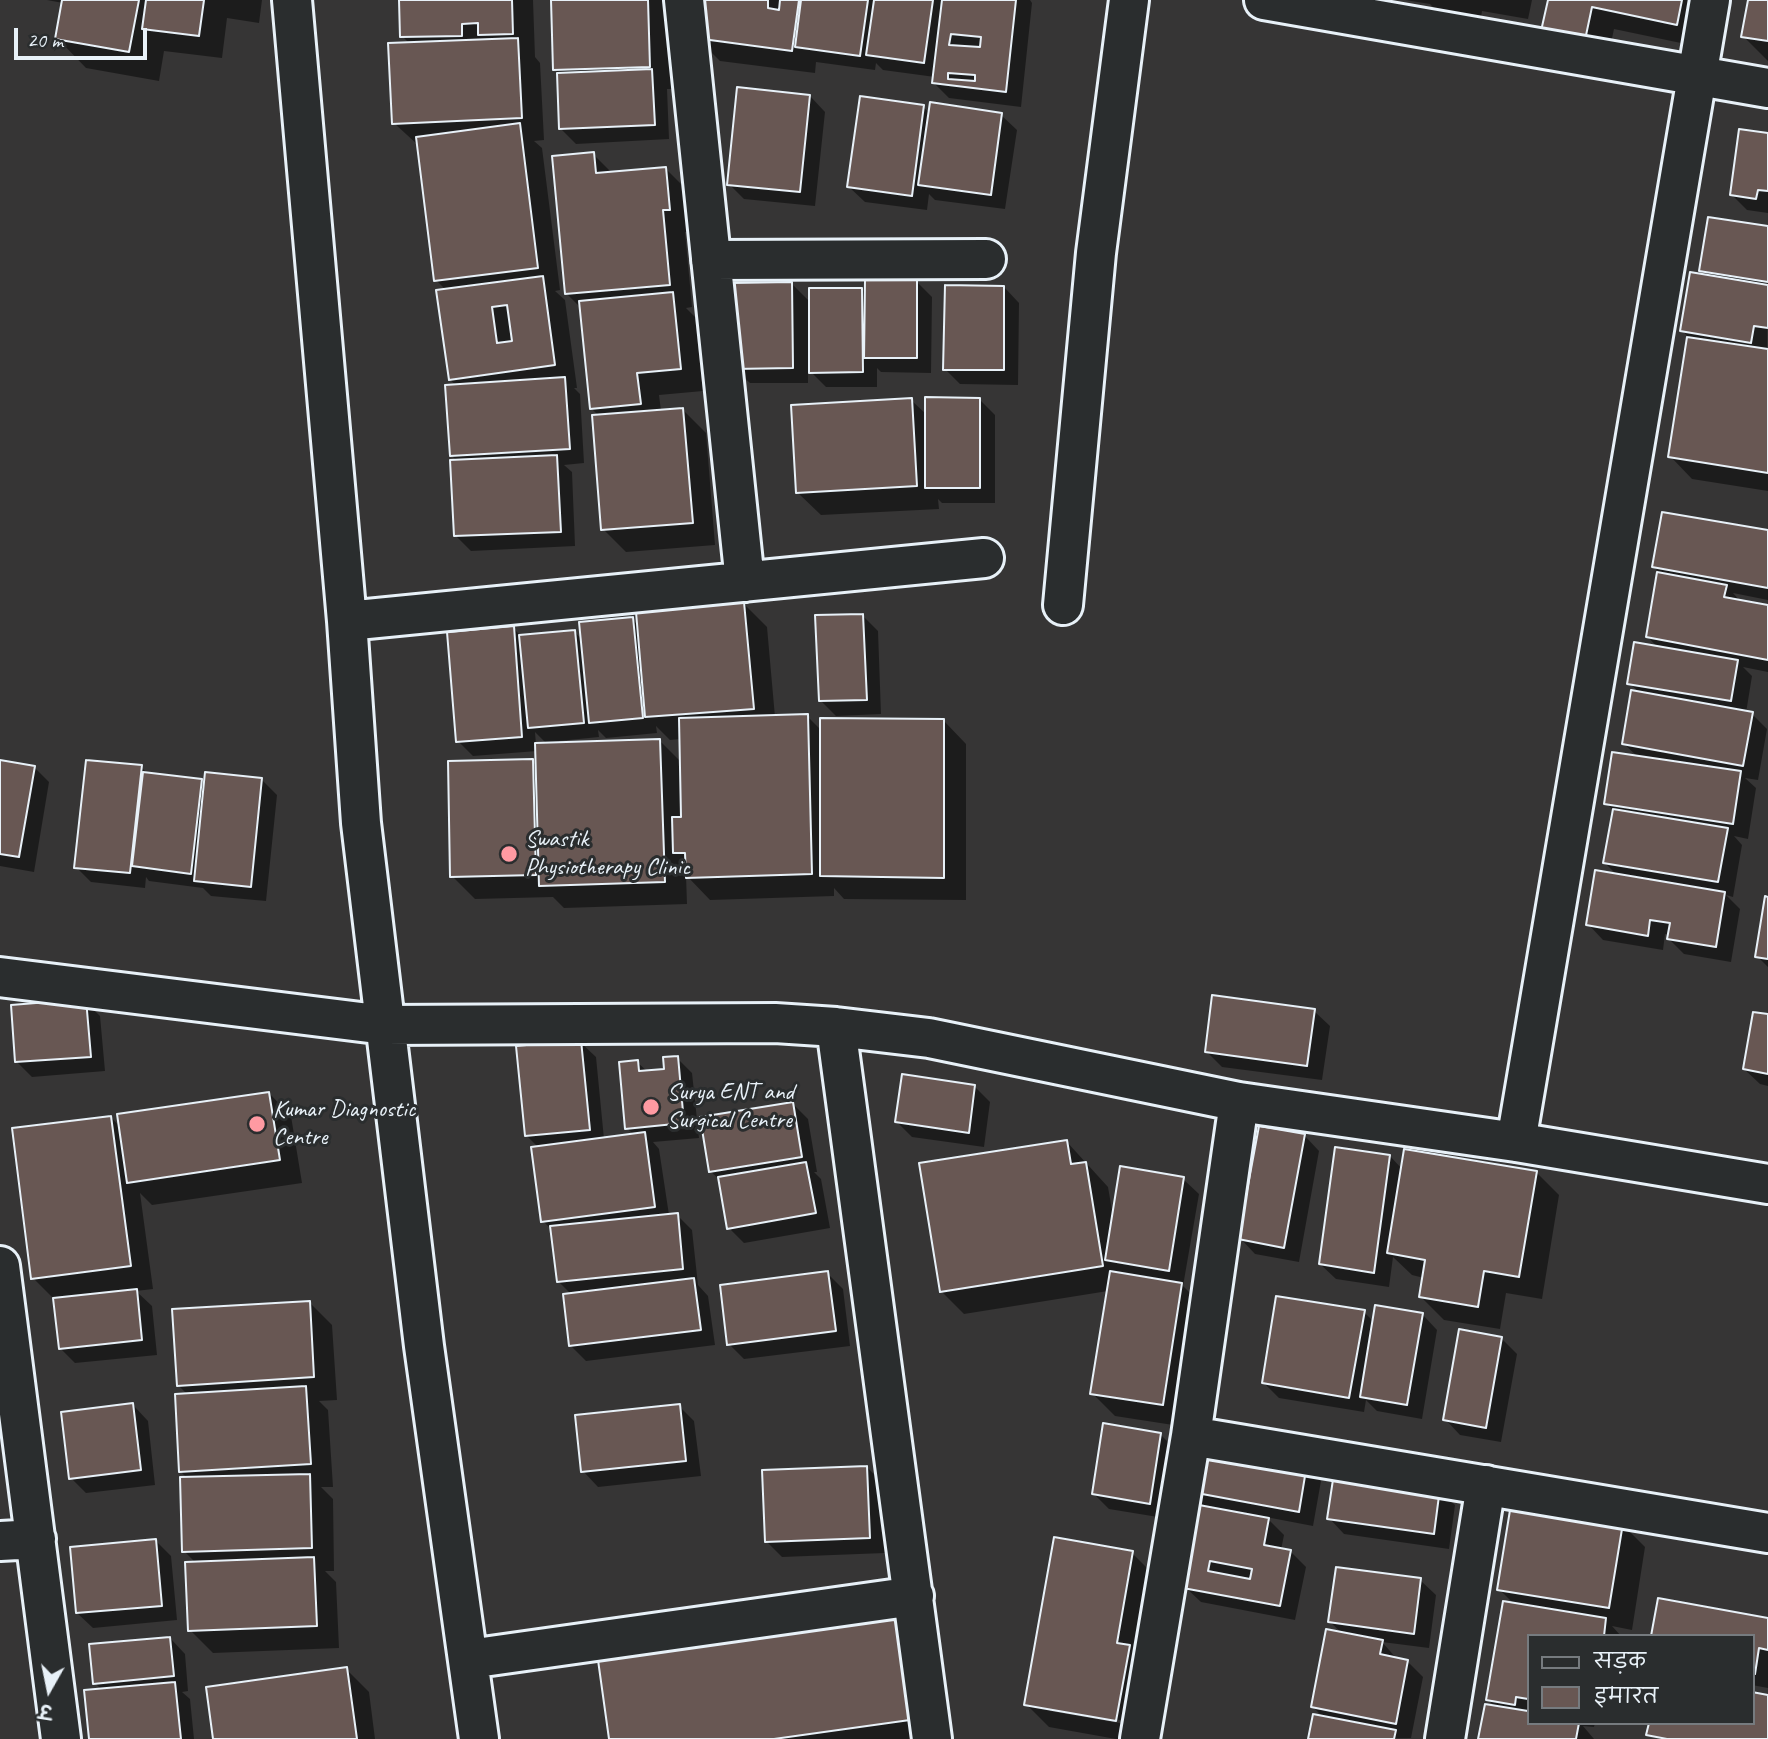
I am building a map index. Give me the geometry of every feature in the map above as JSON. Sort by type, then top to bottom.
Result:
[{"type":"street","points":[[292,0],[347,621],[361,823],[425,1346],[479,1739]]},
{"type":"street","points":[[684,0],[745,582]]},
{"type":"street","points":[[1063,605],[1096,253],[1129,0]]},
{"type":"street","points":[[1264,0],[1768,88]]},
{"type":"street","points":[[1517,1142],[1710,0]]},
{"type":"street","points":[[711,260],[986,259]]},
{"type":"street","points":[[347,621],[984,558]]},
{"type":"street","points":[[0,977],[385,1025],[775,1023],[836,1027],[929,1038],[1239,1102],[1517,1142],[1768,1184]]},
{"type":"street","points":[[836,1027],[932,1739]]},
{"type":"street","points":[[1140,1739],[1191,1436],[1239,1102]]},
{"type":"street","points":[[0,1266],[18,1540],[61,1739]]},
{"type":"street","points":[[1191,1436],[1768,1533]]},
{"type":"street","points":[[1445,1739],[1486,1485]]},
{"type":"street","points":[[469,1659],[914,1596]]},
{"type":"building","points":[[62,0],[139,0],[129,52],[55,39]]},
{"type":"building","points":[[146,0],[204,0],[199,36],[142,29]]},
{"type":"building","points":[[399,0],[512,0],[513,34],[478,35],[478,23],[462,24],[462,36],[400,37]]},
{"type":"building","points":[[551,0],[648,0],[650,67],[553,70]]},
{"type":"building","points":[[700,0],[768,0],[768,8],[779,10],[780,0],[799,0],[792,51],[695,38]]},
{"type":"building","points":[[801,0],[868,0],[860,56],[795,47]]},
{"type":"building","points":[[874,0],[933,0],[924,63],[866,55]]},
{"type":"building","points":[[942,0],[1016,0],[1006,92],[932,83]],"holes":[[[951,34],[981,37],[980,47],[949,45]],[[948,73],[975,75],[975,81],[948,79]]]},
{"type":"building","points":[[1548,0],[1682,0],[1677,25],[1592,7],[1585,40],[1541,31]]},
{"type":"building","points":[[1748,0],[1768,0],[1768,41],[1741,37]]},
{"type":"building","points":[[518,38],[522,118],[392,124],[388,43]]},
{"type":"building","points":[[652,69],[655,125],[559,129],[557,73]]},
{"type":"building","points":[[737,87],[810,95],[800,192],[727,185]]},
{"type":"building","points":[[860,96],[924,105],[912,196],[847,187]]},
{"type":"building","points":[[930,102],[1002,113],[991,195],[918,185]]},
{"type":"building","points":[[520,123],[538,268],[434,281],[416,137]]},
{"type":"building","points":[[1739,129],[1768,133],[1768,191],[1758,190],[1756,199],[1730,195]]},
{"type":"building","points":[[594,152],[596,173],[666,167],[670,210],[663,210],[670,285],[565,294],[552,156]]},
{"type":"building","points":[[1708,217],[1768,226],[1768,282],[1699,271]]},
{"type":"building","points":[[1690,272],[1768,285],[1768,328],[1754,326],[1751,343],[1680,331]]},
{"type":"building","points":[[543,276],[555,365],[449,380],[436,290]],"holes":[[[507,305],[512,341],[497,343],[492,307]]]},
{"type":"building","points":[[865,280],[917,280],[917,358],[864,358]]},
{"type":"building","points":[[792,282],[793,368],[733,369],[732,283]]},
{"type":"building","points":[[945,285],[1004,286],[1004,370],[943,370]]},
{"type":"building","points":[[809,288],[862,288],[863,372],[809,373]]},
{"type":"building","points":[[673,292],[681,369],[637,373],[641,404],[590,409],[579,301]]},
{"type":"building","points":[[1687,337],[1768,349],[1768,473],[1668,457]]},
{"type":"building","points":[[565,377],[570,449],[450,456],[445,385]]},
{"type":"building","points":[[925,397],[980,398],[980,488],[925,488]]},
{"type":"building","points":[[912,398],[917,486],[796,493],[791,405]]},
{"type":"building","points":[[683,408],[693,523],[601,530],[592,415]]},
{"type":"building","points":[[557,455],[561,532],[454,536],[450,460]]},
{"type":"building","points":[[1662,512],[1768,530],[1768,588],[1652,567]]},
{"type":"building","points":[[1657,572],[1727,585],[1724,597],[1768,605],[1768,660],[1646,637]]},
{"type":"building","points":[[744,602],[754,709],[645,717],[636,612]]},
{"type":"building","points":[[863,614],[867,700],[819,701],[815,615]]},
{"type":"building","points":[[633,617],[643,718],[589,723],[579,622]]},
{"type":"building","points":[[514,626],[522,737],[456,742],[447,632]]},
{"type":"building","points":[[575,630],[584,723],[528,728],[519,635]]},
{"type":"building","points":[[1634,642],[1738,660],[1731,701],[1627,684]]},
{"type":"building","points":[[1631,690],[1753,712],[1743,766],[1622,744]]},
{"type":"building","points":[[808,714],[812,874],[686,878],[685,853],[673,853],[672,817],[681,817],[679,718]]},
{"type":"building","points":[[820,718],[944,719],[944,878],[820,876]]},
{"type":"building","points":[[660,739],[665,882],[539,886],[535,743]]},
{"type":"building","points":[[1612,752],[1741,771],[1733,824],[1604,804]]},
{"type":"building","points":[[533,759],[536,875],[450,877],[448,761]]},
{"type":"building","points":[[0,760],[35,766],[19,857],[0,854]]},
{"type":"building","points":[[86,760],[142,765],[130,873],[74,868]]},
{"type":"building","points":[[143,772],[202,779],[191,874],[132,866]]},
{"type":"building","points":[[205,772],[262,778],[251,887],[194,881]]},
{"type":"building","points":[[1613,809],[1728,828],[1718,882],[1603,863]]},
{"type":"building","points":[[1595,870],[1725,892],[1716,947],[1667,939],[1670,923],[1650,920],[1648,936],[1586,925]]},
{"type":"building","points":[[1765,896],[1768,897],[1768,959],[1755,957]]},
{"type":"building","points":[[1212,995],[1315,1009],[1307,1066],[1205,1052]]},
{"type":"building","points":[[86,999],[91,1057],[15,1062],[11,1005]]},
{"type":"building","points":[[1753,1012],[1768,1014],[1768,1074],[1743,1069]]},
{"type":"building","points":[[581,1040],[590,1130],[525,1136],[516,1046]]},
{"type":"building","points":[[678,1056],[684,1123],[625,1129],[619,1062],[638,1060],[639,1071],[664,1069],[663,1057]]},
{"type":"building","points":[[902,1074],[975,1085],[969,1133],[895,1122]]},
{"type":"building","points":[[269,1092],[280,1160],[127,1183],[117,1114]]},
{"type":"building","points":[[793,1102],[802,1157],[709,1172],[700,1117]]},
{"type":"building","points":[[111,1116],[131,1266],[31,1279],[12,1128]]},
{"type":"building","points":[[1259,1126],[1305,1134],[1284,1248],[1238,1239]]},
{"type":"building","points":[[645,1132],[655,1207],[541,1222],[531,1147]]},
{"type":"building","points":[[1067,1140],[1071,1164],[1086,1162],[1103,1266],[940,1292],[919,1163]]},
{"type":"building","points":[[1335,1147],[1390,1155],[1374,1273],[1319,1264]]},
{"type":"building","points":[[1404,1149],[1537,1171],[1519,1277],[1484,1271],[1478,1307],[1419,1297],[1425,1260],[1387,1253]]},
{"type":"building","points":[[806,1162],[816,1213],[727,1229],[718,1177]]},
{"type":"building","points":[[1120,1166],[1184,1177],[1169,1271],[1105,1260]]},
{"type":"building","points":[[678,1213],[683,1269],[557,1282],[550,1226]]},
{"type":"building","points":[[828,1271],[836,1331],[727,1345],[720,1285]]},
{"type":"building","points":[[1110,1271],[1182,1283],[1163,1405],[1090,1394]]},
{"type":"building","points":[[694,1278],[701,1330],[569,1346],[563,1294]]},
{"type":"building","points":[[137,1289],[142,1340],[59,1349],[53,1298]]},
{"type":"building","points":[[1276,1296],[1365,1310],[1349,1398],[1262,1383]]},
{"type":"building","points":[[310,1301],[314,1377],[177,1386],[172,1309]]},
{"type":"building","points":[[1375,1305],[1423,1313],[1407,1405],[1360,1397]]},
{"type":"building","points":[[1459,1329],[1502,1337],[1486,1428],[1443,1420]]},
{"type":"building","points":[[306,1386],[311,1464],[179,1472],[175,1394]]},
{"type":"building","points":[[133,1403],[141,1470],[69,1479],[61,1412]]},
{"type":"building","points":[[680,1404],[686,1461],[581,1472],[575,1415]]},
{"type":"building","points":[[1103,1423],[1161,1433],[1150,1504],[1092,1494]]},
{"type":"building","points":[[1195,1444],[1307,1464],[1299,1512],[1186,1491]]},
{"type":"building","points":[[867,1466],[870,1538],[765,1542],[762,1470]]},
{"type":"building","points":[[1334,1473],[1440,1488],[1434,1534],[1327,1519]]},
{"type":"building","points":[[310,1474],[312,1548],[182,1552],[180,1477]]},
{"type":"building","points":[[1511,1504],[1623,1523],[1609,1608],[1497,1590]]},
{"type":"building","points":[[1199,1505],[1269,1518],[1264,1545],[1291,1550],[1280,1606],[1183,1588]],"holes":[[[1210,1561],[1252,1569],[1250,1579],[1208,1571]]]},
{"type":"building","points":[[1054,1537],[1133,1551],[1117,1643],[1130,1645],[1116,1721],[1024,1705]]},
{"type":"building","points":[[156,1539],[162,1606],[76,1613],[70,1547]]},
{"type":"building","points":[[314,1557],[317,1626],[188,1631],[185,1562]]},
{"type":"building","points":[[1336,1567],[1421,1578],[1414,1634],[1328,1622]]},
{"type":"building","points":[[1658,1598],[1768,1618],[1768,1650],[1759,1648],[1755,1674],[1754,1634],[1651,1634]]},
{"type":"building","points":[[1503,1601],[1606,1618],[1604,1634],[1526,1634],[1526,1699],[1516,1697],[1515,1705],[1486,1700]]},
{"type":"building","points":[[903,1618],[917,1719],[774,1739],[609,1739],[598,1660]]},
{"type":"building","points":[[1326,1629],[1383,1640],[1380,1654],[1408,1660],[1396,1724],[1311,1707]]},
{"type":"building","points":[[170,1637],[174,1676],[93,1684],[89,1644]]},
{"type":"building","points":[[347,1667],[357,1739],[213,1739],[206,1687]]},
{"type":"building","points":[[175,1682],[181,1739],[89,1739],[84,1690]]},
{"type":"building","points":[[1754,1692],[1768,1695],[1768,1739],[1667,1739],[1646,1735],[1648,1725],[1754,1725]]},
{"type":"building","points":[[1485,1704],[1526,1711],[1526,1725],[1579,1725],[1576,1739],[1478,1739]]},
{"type":"building","points":[[1313,1714],[1396,1730],[1394,1739],[1308,1739]]},
{"type":"place","name":"Swastik Physiotherapy Clinic","points":[[509,854]]},
{"type":"place","name":"Surya ENT and Surgical Centre","points":[[651,1107]]},
{"type":"place","name":"Kumar Diagnostic Centre","points":[[257,1124]]}]
